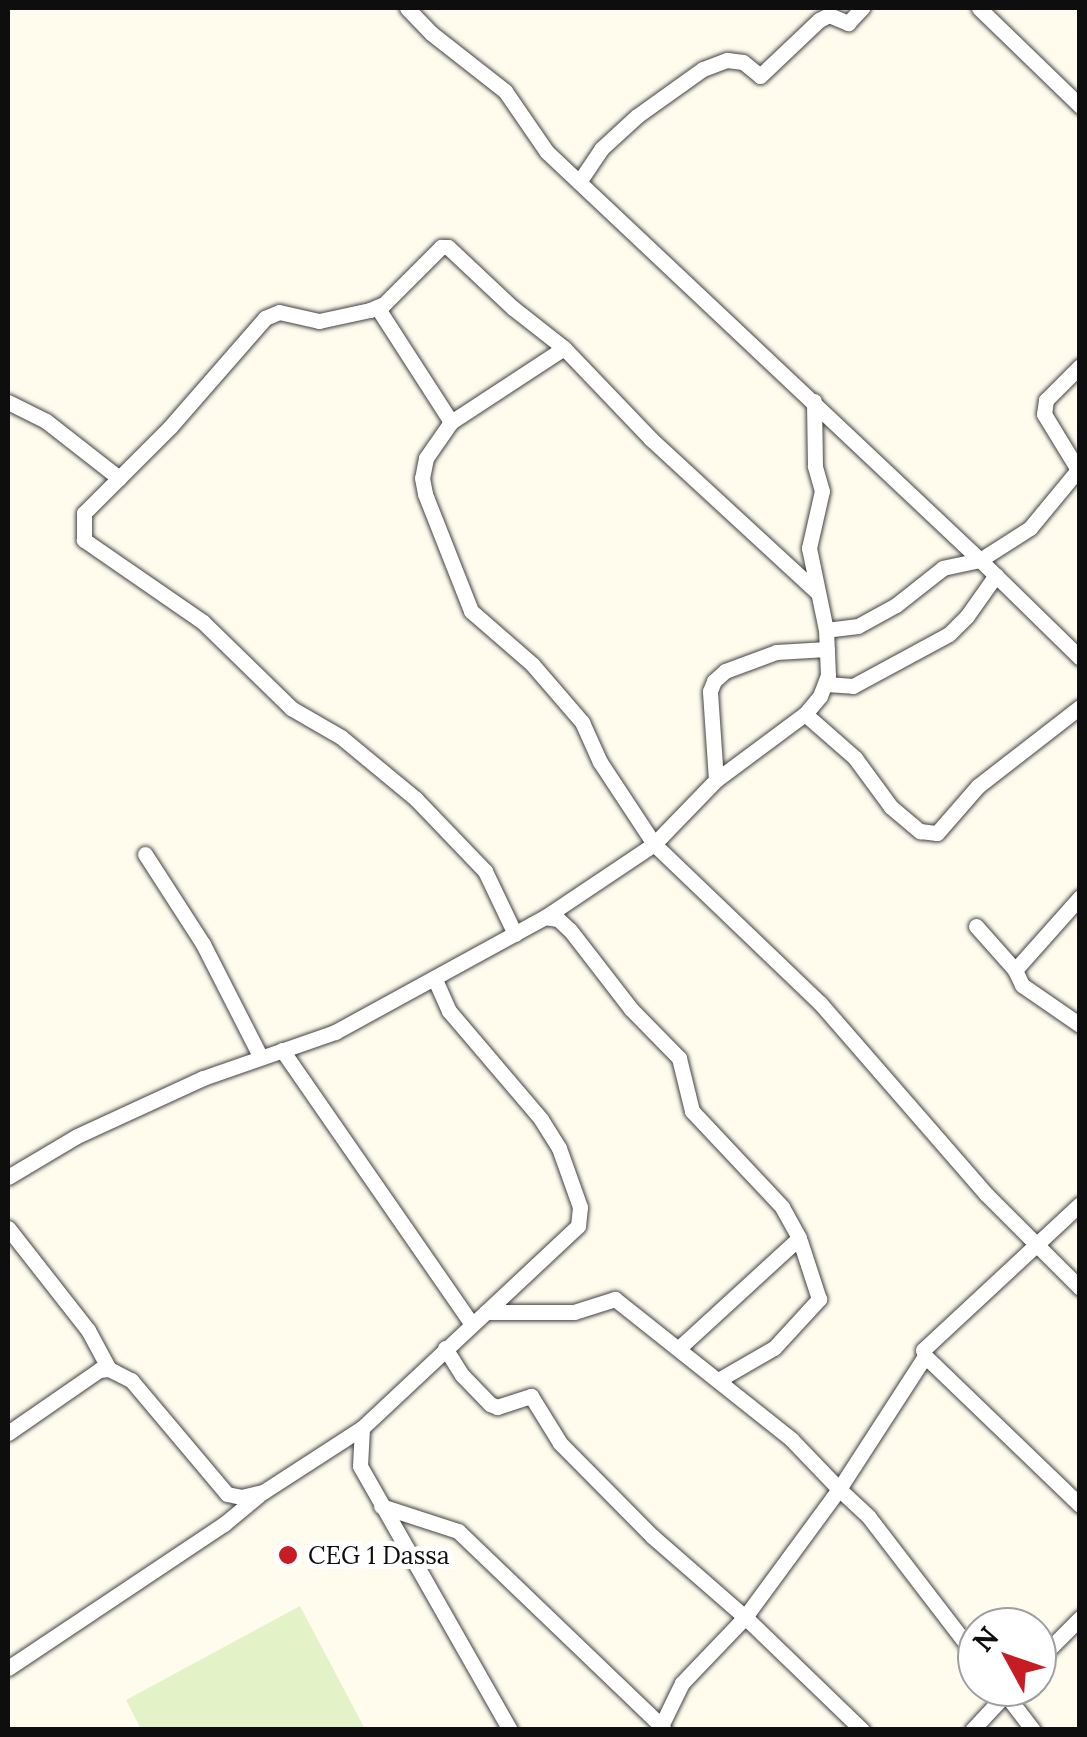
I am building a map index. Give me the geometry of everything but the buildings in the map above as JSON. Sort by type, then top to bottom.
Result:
[{"type":"street","points":[[408,8],[431,33],[505,91],[547,152],[814,401],[1080,658]]},
{"type":"street","points":[[579,182],[601,149],[637,116],[704,69],[727,60],[743,62],[760,76],[819,20],[829,16],[848,23],[862,8]]},
{"type":"street","points":[[980,8],[1080,106]]},
{"type":"street","points":[[515,934],[485,872],[416,798],[341,737],[291,708],[203,622],[84,540],[84,513],[266,318],[279,312],[319,321],[377,307],[441,248],[448,247],[513,308],[564,348],[652,439],[817,592]]},
{"type":"street","points":[[377,307],[452,422]]},
{"type":"street","points":[[564,348],[452,422],[426,458],[422,478],[471,611],[532,664],[582,722],[600,762],[654,844],[820,1003],[1036,1246],[1080,1288]]},
{"type":"street","points":[[826,630],[858,626],[896,605],[942,568],[980,560],[1030,528],[1078,472],[1044,414],[1046,400],[1080,366]]},
{"type":"street","points":[[8,1177],[77,1136],[260,1056],[335,1032],[545,917],[654,844],[716,780],[805,714],[826,684],[826,630],[809,548],[822,491],[815,466],[814,401]]},
{"type":"street","points":[[8,402],[46,421],[119,478]]},
{"type":"street","points":[[826,684],[853,686],[949,634],[996,575]]},
{"type":"street","points":[[716,780],[710,691],[714,681],[725,671],[776,652],[826,649]]},
{"type":"street","points":[[805,714],[871,775],[892,807],[920,830],[936,833],[978,786],[1080,707]]},
{"type":"street","points":[[145,854],[203,944],[260,1056]]},
{"type":"street","points":[[1015,970],[1080,896]]},
{"type":"street","points":[[545,917],[558,920],[570,930],[632,1009],[679,1058],[692,1111],[782,1208],[800,1241],[819,1299],[774,1348],[720,1379]]},
{"type":"street","points":[[976,926],[1015,970],[1022,985],[1080,1025]]},
{"type":"street","points":[[8,1668],[224,1524],[327,1448],[362,1428],[578,1226],[581,1215],[559,1148],[541,1119],[449,1011],[434,978]]},
{"type":"street","points":[[282,1050],[472,1324]]},
{"type":"street","points":[[381,1506],[458,1531],[662,1728],[682,1683],[745,1617],[840,1489],[925,1356],[926,1343],[1080,1204]]},
{"type":"street","points":[[8,1228],[88,1330],[109,1369]]},
{"type":"street","points":[[679,1348],[752,1277],[800,1241]]},
{"type":"street","points":[[486,1312],[574,1312],[616,1299],[792,1438],[868,1516],[957,1632]]},
{"type":"street","points":[[445,1348],[462,1375],[490,1404],[497,1407],[531,1396],[560,1443],[652,1536],[745,1617],[862,1730]]},
{"type":"street","points":[[925,1356],[1080,1506]]},
{"type":"street","points":[[8,1433],[100,1370],[109,1369],[131,1380],[227,1494],[241,1497],[263,1492]]},
{"type":"street","points":[[362,1428],[360,1466],[510,1730]]},
{"type":"street","points":[[327,1448],[360,1466]]},
{"type":"street","points":[[1057,1641],[1080,1618]]},
{"type":"street","points":[[972,1730],[991,1707]]},
{"type":"street","points":[[1018,1707],[1033,1730]]},
{"type":"green space","points":[[300,1606],[365,1729],[141,1729],[126,1700]]},
{"type":"place","name":"CEG 1 Dassa","points":[[288,1555]]}]
